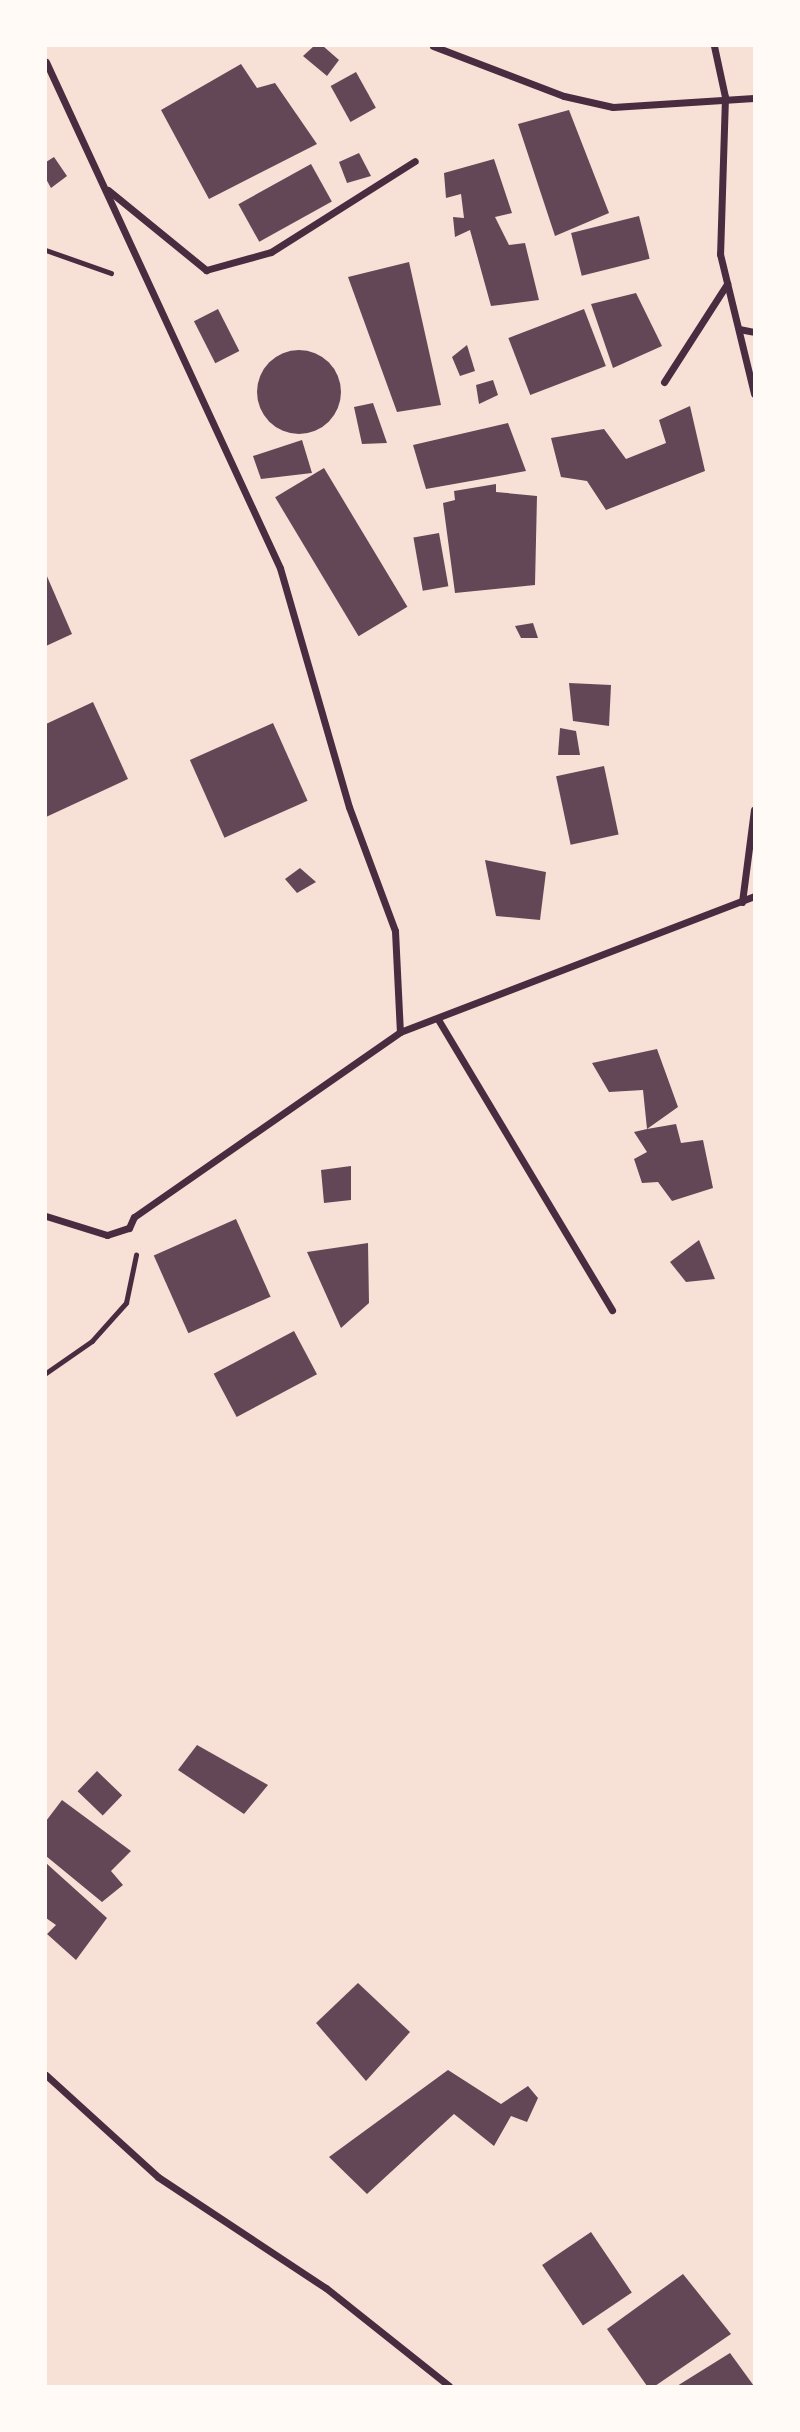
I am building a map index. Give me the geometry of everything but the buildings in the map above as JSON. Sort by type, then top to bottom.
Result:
[{"type":"street","points":[[433,46],[564,96],[613,107],[725,97],[754,98]]},
{"type":"street","points":[[714,46],[725,97],[720,254],[754,394]]},
{"type":"street","points":[[46,62],[280,568],[349,807],[395,931],[400,1032]]},
{"type":"street","points":[[105,188],[206,270],[271,252],[415,162]]},
{"type":"street","points":[[664,383],[727,284]]},
{"type":"street","points":[[738,329],[754,332]]},
{"type":"street","points":[[742,902],[754,810]]},
{"type":"street","points":[[46,1216],[107,1235],[129,1227],[134,1217],[400,1032],[439,1021],[754,896]]},
{"type":"street","points":[[439,1021],[611,1310]]},
{"type":"street","points":[[46,2075],[158,2177],[326,2288],[449,2386]]},
{"type":"path","points":[[46,250],[152,287]]},
{"type":"path","points":[[46,1373],[92,1341],[126,1303],[136,1267],[129,1227]]}]
